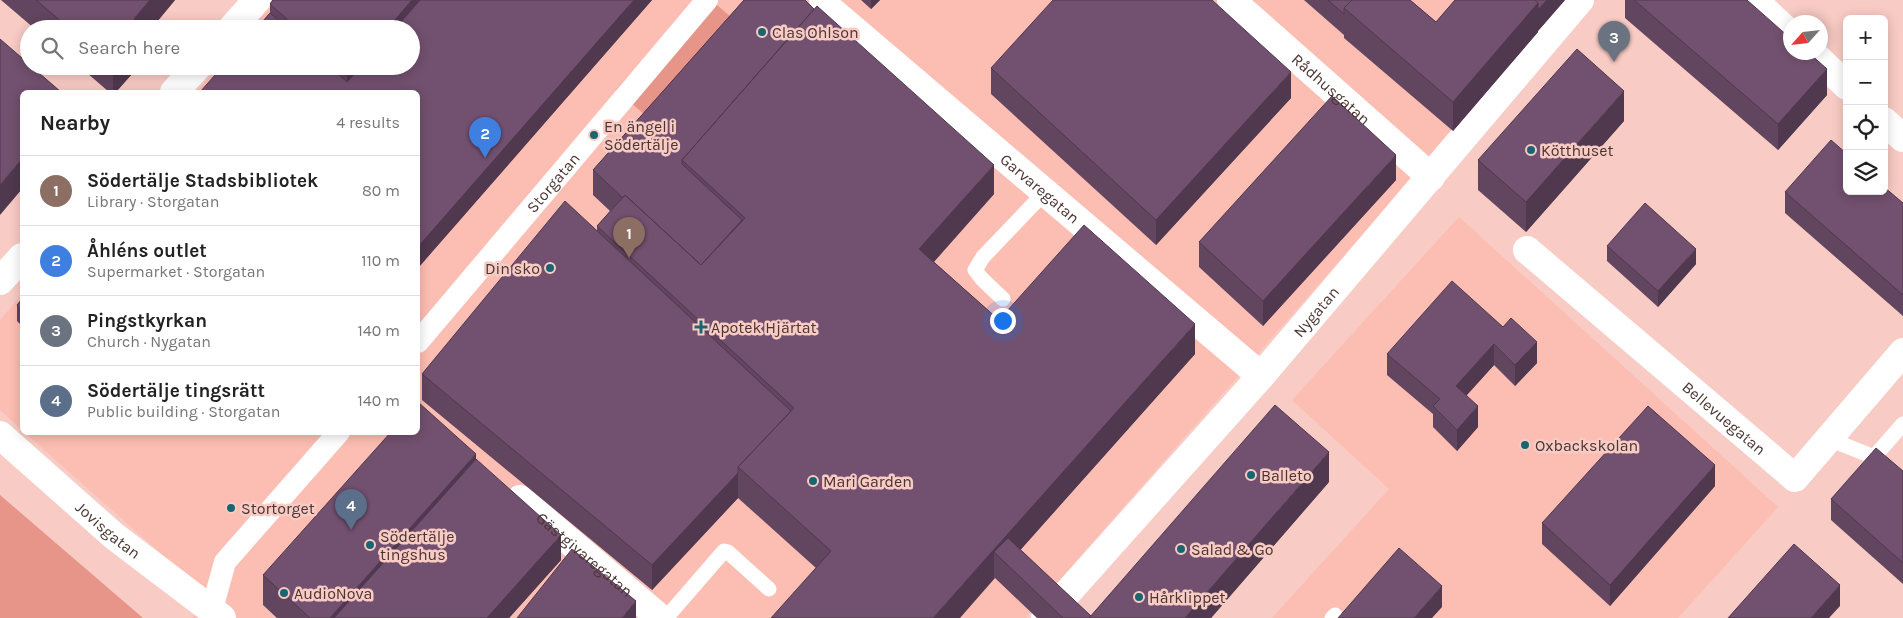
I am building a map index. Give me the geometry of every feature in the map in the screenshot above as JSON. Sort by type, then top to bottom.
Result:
[{"type":"street","points":[[239,20],[257,0]]},
{"type":"street","name":"Storgatan","points":[[420,340],[707,0]]},
{"type":"street","name":"Rådhusgatan","points":[[1231,0],[1431,177]]},
{"type":"street","name":"Nygatan","points":[[1045,618],[1262,376],[1580,0]]},
{"type":"street","points":[[1765,3],[1783,25]]},
{"type":"street","name":"Garvaregatan","points":[[826,6],[1262,376]]},
{"type":"street","points":[[1819,60],[1843,82]]},
{"type":"street","points":[[176,90],[190,75]]},
{"type":"street","points":[[1888,125],[1903,138]]},
{"type":"street","points":[[534,205],[551,221]]},
{"type":"street","name":"Bellevuegatan","points":[[1527,250],[1795,478],[1903,352]]},
{"type":"street","points":[[0,281],[20,259]]},
{"type":"street","name":"Jovisgatan","points":[[0,435],[114,536],[213,615]]},
{"type":"street","points":[[213,615],[225,562],[336,435]]},
{"type":"street","name":"Gästgivaregatan","points":[[501,483],[660,618]]},
{"type":"lane","points":[[1003,299],[975,270],[983,257],[1044,192]]},
{"type":"lane","points":[[1874,457],[1903,424]]},
{"type":"lane","points":[[1829,440],[1874,457],[1903,483]]},
{"type":"lane","points":[[666,618],[724,551],[728,552],[769,589]]},
{"type":"shaded area","points":[[276,0],[1572,0],[1347,252],[1026,618],[192,618],[209,596],[27,435],[420,435],[420,90],[198,90],[211,75],[420,75],[420,20],[259,20]]},
{"type":"shaded area","points":[[695,0],[711,0],[730,16],[644,114],[616,90]]},
{"type":"shaded area","name":"Oxbackskolan","points":[[1459,217],[1778,507],[1678,618],[1272,618],[1389,489],[1292,400]]},
{"type":"shaded area","points":[[20,296],[20,428],[0,410],[0,320]]},
{"type":"shaded area","points":[[0,495],[143,618],[0,618]]},
{"type":"building","points":[[36,0],[150,0],[135,20],[59,20]]},
{"type":"building","points":[[273,0],[412,0],[395,20],[288,20],[270,4]]},
{"type":"building","points":[[420,0],[634,0],[420,245],[420,90],[202,90],[215,75],[339,75],[347,82],[354,75],[420,75],[420,20],[403,20]]},
{"type":"building","points":[[744,0],[805,0],[814,9],[682,160],[682,164],[742,220],[701,265],[625,195],[623,198],[593,170]]},
{"type":"building","points":[[1053,0],[1212,0],[1291,72],[1156,220],[991,68]]},
{"type":"building","points":[[1328,0],[1352,0],[1344,8],[1344,14]]},
{"type":"building","points":[[1352,0],[1410,0],[1436,22],[1455,0],[1535,0],[1538,3],[1453,102],[1344,8]]},
{"type":"building","points":[[1535,0],[1547,0],[1538,10],[1538,3]]},
{"type":"building","points":[[1634,0],[1747,0],[1783,32],[1783,60],[1817,60],[1827,69],[1778,124]]},
{"type":"building","points":[[817,6],[994,165],[919,249],[999,320],[1084,225],[1195,324],[933,618],[771,618],[831,551],[738,467],[794,408],[597,226],[625,195],[701,265],[745,218],[682,160]]},
{"type":"building","points":[[270,13],[278,20],[264,20]]},
{"type":"building","points":[[0,39],[20,56],[20,75],[41,75],[59,90],[20,90],[20,161],[0,185]]},
{"type":"building","points":[[1577,49],[1624,91],[1526,202],[1478,160]]},
{"type":"building","points":[[1332,96],[1396,155],[1263,301],[1199,242]]},
{"type":"building","points":[[1831,140],[1843,150],[1843,195],[1888,195],[1888,190],[1903,203],[1903,295],[1785,192]]},
{"type":"building","points":[[565,201],[791,411],[738,467],[738,473],[652,565],[422,374]]},
{"type":"building","points":[[1645,203],[1696,249],[1658,291],[1607,246]]},
{"type":"building","points":[[1452,281],[1503,327],[1511,318],[1537,342],[1515,365],[1494,344],[1456,386],[1478,406],[1457,430],[1433,406],[1440,399],[1387,354]]},
{"type":"building","name":"Södertälje tingshus","points":[[420,404],[476,454],[330,618],[310,618],[263,575],[388,435],[420,435]]},
{"type":"building","points":[[1275,405],[1329,452],[1185,618],[1089,618]]},
{"type":"building","points":[[1648,406],[1715,465],[1610,585],[1542,523]]},
{"type":"building","points":[[1876,448],[1903,471],[1903,563],[1831,499]]},
{"type":"building","points":[[476,459],[561,535],[487,618],[334,618]]},
{"type":"building","points":[[1008,538],[1091,616],[1089,618],[1063,618],[994,552]]},
{"type":"building","points":[[1794,544],[1840,585],[1811,618],[1728,618]]},
{"type":"building","points":[[1399,548],[1442,586],[1414,618],[1338,618]]},
{"type":"building","points":[[572,549],[636,601],[622,618],[517,618]]},
{"type":"place","name":"Clas Ohlson","points":[[762,32]]},
{"type":"place","name":"Pingstkyrkan","points":[[1614,62]]},
{"type":"place","name":"En ängel i Södertälje","points":[[594,135]]},
{"type":"place","name":"Kötthuset","points":[[1531,150]]},
{"type":"place","name":"Åhléns outlet","points":[[485,158]]},
{"type":"place","name":"Södertälje Stadsbibliotek","points":[[629,258]]},
{"type":"place","name":"Din sko","points":[[550,268]]},
{"type":"place","name":"Apotek Hjärtat","points":[[701,327]]},
{"type":"place","name":"Oxbackskolan","points":[[1525,445]]},
{"type":"place","name":"Balleto","points":[[1251,475]]},
{"type":"place","name":"Mari Garden","points":[[813,481]]},
{"type":"place","name":"Stortorget","points":[[231,508]]},
{"type":"place","name":"Södertälje tingsrätt","points":[[351,530]]},
{"type":"place","name":"Södertälje tingshus","points":[[370,545]]},
{"type":"place","name":"Salad & Go","points":[[1181,549]]},
{"type":"place","name":"AudioNova","points":[[284,593]]},
{"type":"place","name":"Hårklippet","points":[[1139,597]]}]
